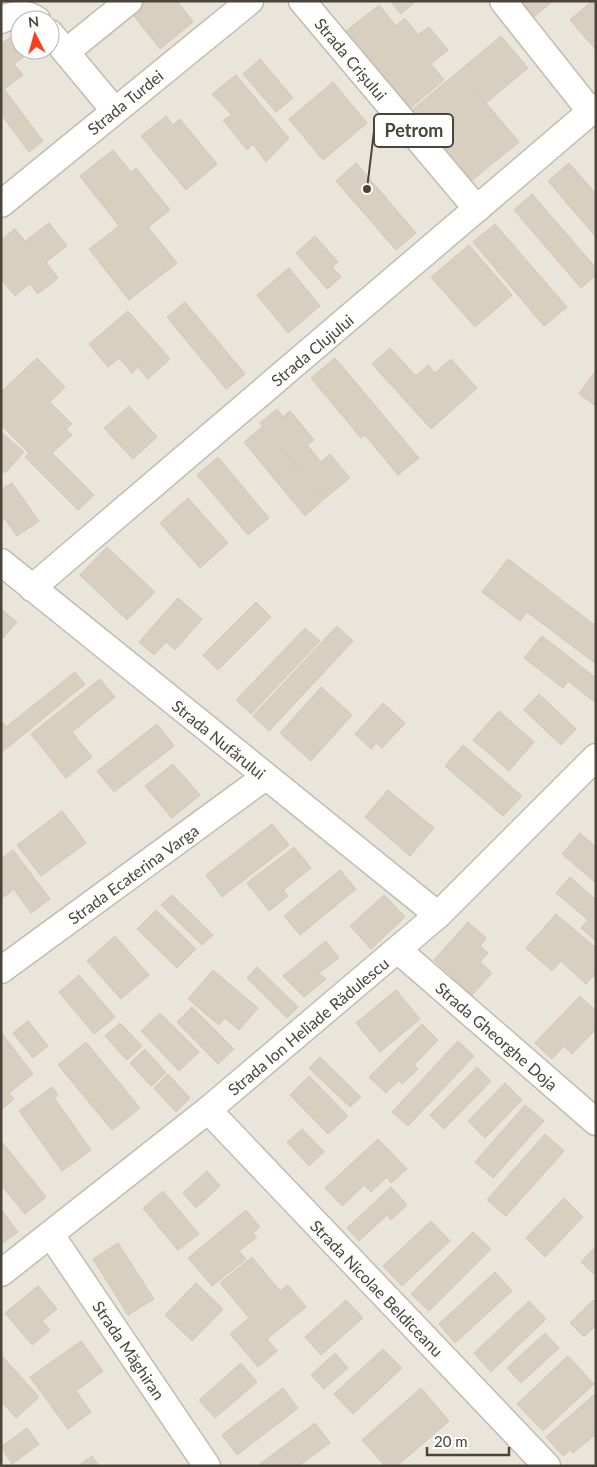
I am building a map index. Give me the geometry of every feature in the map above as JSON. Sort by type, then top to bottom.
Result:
[{"type":"street","points":[[60,41],[129,1]]},
{"type":"street","name":"Strada Turdei","points":[[1,204],[250,1]]},
{"type":"street","name":"Strada Crișului","points":[[302,1],[478,209]]},
{"type":"street","name":"Strada Clujului","points":[[32,588],[593,109],[503,1]]},
{"type":"street","points":[[60,44],[114,110]]},
{"type":"street","name":"Strada Nufărului","points":[[1,562],[438,915]]},
{"type":"street","name":"Strada Ion Heliade Rădulescu","points":[[1,1273],[208,1110],[398,950],[438,915],[596,757]]},
{"type":"street","name":"Strada Ecaterina Varga","points":[[1,970],[265,777]]},
{"type":"street","name":"Strada Gheorghe Doja","points":[[398,950],[596,1122]]},
{"type":"street","name":"Strada Nicolae Beldiceanu","points":[[208,1110],[547,1466]]},
{"type":"street","name":"Strada Măghiran","points":[[51,1235],[207,1466]]},
{"type":"shaded area","points":[[1,1],[596,1],[596,1466],[1,1466]]},
{"type":"building","points":[[145,1],[177,1],[193,22],[160,49],[131,12]]},
{"type":"building","points":[[390,1],[416,1],[401,14]]},
{"type":"building","points":[[522,1],[553,1],[534,17]]},
{"type":"building","points":[[592,1],[596,1],[596,50],[570,20]]},
{"type":"building","points":[[379,5],[396,26],[405,18],[418,35],[429,27],[448,50],[431,64],[444,80],[408,110],[345,32]]},
{"type":"building","points":[[501,36],[528,68],[486,103],[459,71]]},
{"type":"building","points":[[10,37],[10,60],[19,60],[14,64],[23,75],[4,89],[43,141],[29,152],[1,114],[1,44]]},
{"type":"building","points":[[260,59],[293,98],[276,112],[243,74]]},
{"type":"building","points":[[459,71],[519,142],[471,181],[412,110]]},
{"type":"building","points":[[236,75],[289,138],[266,162],[253,144],[247,150],[223,120],[232,115],[212,94]]},
{"type":"building","points":[[333,82],[367,123],[323,160],[289,119]]},
{"type":"building","points":[[166,116],[173,125],[180,119],[217,164],[186,190],[141,136]]},
{"type":"building","points":[[113,150],[131,172],[136,168],[170,210],[148,227],[177,263],[129,300],[89,249],[119,226],[80,176]]},
{"type":"building","points":[[356,163],[416,233],[396,250],[336,181]]},
{"type":"building","points":[[569,163],[596,194],[596,237],[548,181]]},
{"type":"building","points":[[532,194],[596,268],[596,275],[581,288],[514,210]]},
{"type":"building","points":[[49,223],[67,246],[46,262],[58,278],[38,294],[30,284],[15,296],[1,279],[1,240],[15,229],[25,241]]},
{"type":"building","points":[[495,224],[567,307],[544,326],[473,242]]},
{"type":"building","points":[[315,236],[338,262],[332,267],[341,277],[327,289],[296,253]]},
{"type":"building","points":[[469,245],[512,295],[475,327],[431,277]]},
{"type":"building","points":[[289,268],[320,306],[288,333],[257,295]]},
{"type":"building","points":[[185,302],[245,374],[226,389],[167,317]]},
{"type":"building","points":[[128,311],[170,359],[148,379],[138,367],[132,373],[119,358],[108,367],[89,344]]},
{"type":"building","points":[[390,348],[416,376],[428,365],[435,373],[451,359],[477,388],[431,429],[372,364]]},
{"type":"building","points":[[37,358],[65,387],[50,402],[72,424],[66,429],[72,435],[52,453],[94,495],[78,510],[25,457],[29,453],[1,425],[1,392]]},
{"type":"building","points":[[335,358],[419,458],[398,475],[365,435],[361,438],[311,378]]},
{"type":"building","points":[[596,370],[596,406],[579,394]]},
{"type":"building","points":[[129,406],[157,437],[133,459],[104,428]]},
{"type":"building","points":[[277,409],[283,417],[290,411],[314,440],[307,445],[321,462],[330,454],[350,478],[324,499],[260,423]]},
{"type":"building","points":[[263,426],[324,499],[305,516],[244,442]]},
{"type":"building","points":[[1,432],[24,452],[5,473],[1,469]]},
{"type":"building","points":[[218,457],[269,518],[248,535],[197,475]]},
{"type":"building","points":[[12,483],[39,521],[17,536],[5,519],[1,522],[1,490]]},
{"type":"building","points":[[188,498],[228,543],[200,568],[160,523]]},
{"type":"building","points":[[107,547],[155,592],[127,620],[80,575]]},
{"type":"building","points":[[508,559],[596,626],[596,664],[527,612],[520,621],[482,592]]},
{"type":"building","points":[[178,598],[202,619],[175,650],[166,642],[154,655],[139,642]]},
{"type":"building","points":[[256,602],[271,617],[218,670],[203,655]]},
{"type":"building","points":[[1,609],[17,622],[1,640]]},
{"type":"building","points":[[337,626],[353,641],[269,731],[253,716]]},
{"type":"building","points":[[305,628],[320,641],[251,714],[236,700]]},
{"type":"building","points":[[542,636],[596,678],[596,703],[568,681],[563,688],[524,658]]},
{"type":"building","points":[[75,672],[85,684],[1,753],[1,724],[3,723],[6,727]]},
{"type":"building","points":[[100,679],[115,697],[72,732],[92,757],[66,778],[31,734]]},
{"type":"building","points":[[321,687],[352,715],[311,761],[280,733]]},
{"type":"building","points":[[539,694],[576,729],[561,745],[524,710]]},
{"type":"building","points":[[383,703],[405,723],[382,748],[376,743],[371,749],[355,734]]},
{"type":"building","points":[[499,711],[534,742],[509,771],[473,740]]},
{"type":"building","points":[[157,724],[174,746],[114,792],[97,771]]},
{"type":"building","points":[[463,745],[522,796],[503,816],[445,766]]},
{"type":"building","points":[[173,764],[200,795],[172,818],[145,786]]},
{"type":"building","points":[[388,790],[434,828],[410,856],[365,817]]},
{"type":"building","points":[[62,811],[86,843],[41,876],[17,845]]},
{"type":"building","points":[[272,824],[289,845],[222,897],[206,875]]},
{"type":"building","points":[[580,833],[596,847],[596,883],[562,854]]},
{"type":"building","points":[[294,847],[311,868],[283,890],[288,896],[269,911],[247,883]]},
{"type":"building","points":[[13,850],[50,899],[31,913],[14,889],[1,899],[1,859]]},
{"type":"building","points":[[340,870],[356,889],[300,935],[284,916]]},
{"type":"building","points":[[570,877],[596,900],[596,941],[581,928],[588,920],[556,893]]},
{"type":"building","points":[[172,895],[213,935],[202,945],[161,905]]},
{"type":"building","points":[[384,895],[405,917],[371,949],[350,926]]},
{"type":"building","points":[[156,910],[196,949],[177,968],[137,929]]},
{"type":"building","points":[[556,914],[596,948],[596,973],[586,984],[561,961],[552,971],[526,948]]},
{"type":"building","points":[[468,922],[486,938],[480,946],[488,953],[480,962],[492,973],[472,995],[434,960]]},
{"type":"building","points":[[115,936],[149,975],[121,999],[87,961]]},
{"type":"building","points":[[326,941],[339,958],[319,973],[326,979],[304,997],[283,976]]},
{"type":"building","points":[[257,967],[298,1007],[287,1018],[247,978]]},
{"type":"building","points":[[213,970],[258,1008],[239,1030],[225,1018],[219,1025],[188,999]]},
{"type":"building","points":[[79,975],[115,1017],[94,1034],[59,992]]},
{"type":"building","points":[[396,990],[420,1019],[380,1052],[356,1023]]},
{"type":"building","points":[[580,996],[596,1011],[596,1029],[572,1054],[564,1046],[552,1059],[535,1043]]},
{"type":"building","points":[[192,1007],[234,1049],[218,1064],[177,1022]]},
{"type":"building","points":[[160,1013],[199,1052],[179,1071],[141,1031]]},
{"type":"building","points":[[28,1021],[48,1046],[33,1058],[13,1033]]},
{"type":"building","points":[[120,1023],[142,1046],[127,1060],[105,1036]]},
{"type":"building","points":[[422,1024],[438,1040],[414,1065],[418,1069],[402,1084],[399,1080],[386,1093],[369,1077]]},
{"type":"building","points":[[1,1032],[33,1074],[9,1093],[14,1099],[1,1110]]},
{"type":"building","points":[[458,1041],[474,1056],[408,1126],[392,1112]]},
{"type":"building","points":[[86,1042],[140,1108],[112,1130],[58,1065]]},
{"type":"building","points":[[145,1049],[166,1073],[151,1086],[130,1063]]},
{"type":"building","points":[[320,1057],[361,1097],[350,1107],[309,1068]]},
{"type":"building","points":[[477,1067],[491,1081],[444,1129],[430,1115]]},
{"type":"building","points":[[168,1074],[190,1098],[176,1112],[154,1088]]},
{"type":"building","points":[[309,1076],[348,1116],[328,1134],[290,1095]]},
{"type":"building","points":[[505,1083],[522,1100],[485,1138],[468,1121]]},
{"type":"building","points":[[52,1087],[58,1095],[54,1098],[91,1150],[62,1171],[19,1111]]},
{"type":"building","points":[[525,1105],[544,1121],[493,1178],[475,1162]]},
{"type":"building","points":[[302,1129],[324,1152],[309,1166],[287,1142]]},
{"type":"building","points":[[545,1134],[564,1151],[506,1216],[487,1200]]},
{"type":"building","points":[[378,1139],[407,1169],[391,1183],[387,1177],[371,1192],[364,1185],[342,1206],[325,1188]]},
{"type":"building","points":[[2,1142],[46,1197],[25,1214],[1,1185]]},
{"type":"building","points":[[207,1171],[220,1186],[196,1208],[183,1193]]},
{"type":"building","points":[[391,1187],[407,1205],[391,1220],[387,1215],[359,1241],[347,1228]]},
{"type":"building","points":[[163,1191],[199,1234],[178,1250],[143,1208]]},
{"type":"building","points":[[564,1198],[583,1217],[545,1257],[526,1238]]},
{"type":"building","points":[[1,1209],[18,1232],[1,1244]]},
{"type":"building","points":[[246,1210],[260,1227],[253,1233],[257,1237],[239,1251],[246,1259],[212,1286],[188,1258]]},
{"type":"building","points":[[431,1221],[450,1241],[402,1286],[383,1266]]},
{"type":"building","points":[[473,1232],[491,1249],[429,1311],[411,1294]]},
{"type":"building","points":[[118,1243],[154,1299],[128,1315],[93,1259]]},
{"type":"building","points":[[596,1246],[596,1276],[581,1262]]},
{"type":"building","points":[[252,1257],[280,1291],[288,1285],[306,1307],[267,1339],[277,1351],[258,1367],[230,1334],[249,1318],[220,1283]]},
{"type":"building","points":[[495,1272],[512,1291],[455,1343],[439,1324]]},
{"type":"building","points":[[196,1283],[223,1309],[192,1341],[165,1315]]},
{"type":"building","points":[[38,1286],[57,1309],[42,1321],[50,1330],[32,1345],[5,1313]]},
{"type":"building","points":[[346,1300],[363,1318],[321,1355],[305,1337]]},
{"type":"building","points":[[593,1300],[596,1303],[596,1325],[584,1337],[570,1323]]},
{"type":"building","points":[[529,1301],[546,1319],[491,1372],[474,1353]]},
{"type":"building","points":[[545,1333],[559,1348],[521,1383],[507,1368]]},
{"type":"building","points":[[81,1341],[103,1371],[76,1391],[91,1412],[68,1429],[30,1377]]},
{"type":"building","points":[[383,1349],[402,1368],[353,1414],[334,1394]]},
{"type":"building","points":[[335,1353],[348,1368],[324,1389],[311,1375]]},
{"type":"building","points":[[1,1355],[39,1397],[16,1418],[1,1401]]},
{"type":"building","points":[[568,1356],[594,1384],[543,1431],[517,1404]]},
{"type":"building","points":[[241,1363],[257,1382],[215,1418],[199,1400]]},
{"type":"building","points":[[283,1388],[298,1408],[237,1455],[222,1435]]},
{"type":"building","points":[[421,1388],[449,1421],[397,1466],[385,1466],[362,1440]]},
{"type":"building","points":[[596,1393],[596,1422],[593,1425],[596,1428],[596,1434],[573,1453],[570,1450],[563,1456],[546,1437]]},
{"type":"building","points":[[315,1423],[330,1443],[298,1466],[257,1466]]},
{"type":"building","points":[[27,1428],[39,1444],[12,1464],[1,1447]]},
{"type":"building","points":[[92,1456],[99,1466],[78,1466]]},
{"type":"place","name":"Petrom","points":[[367,189]]}]
